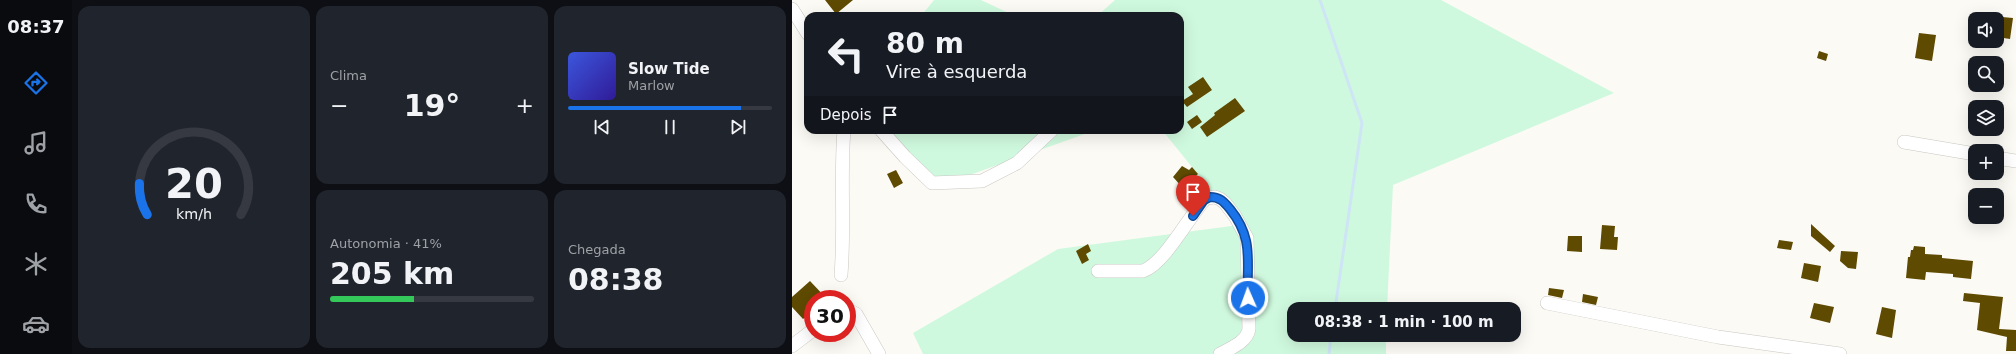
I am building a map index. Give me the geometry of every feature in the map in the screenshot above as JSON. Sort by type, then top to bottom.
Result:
[{"type":"street","points":[[792,9],[804,28]]},
{"type":"street","points":[[841,275],[844,230],[841,162],[844,134]]},
{"type":"street","points":[[885,134],[905,157],[932,183],[982,181],[1017,164],[1048,134]]},
{"type":"street","points":[[1904,142],[1968,153]]},
{"type":"street","points":[[2004,159],[2016,161]]},
{"type":"street","points":[[1098,271],[1143,271],[1149,269],[1159,260],[1206,198],[1215,197],[1220,199],[1235,216],[1246,238],[1250,329],[1245,339],[1220,354]]},
{"type":"street","points":[[1547,303],[1718,337],[1840,354]]},
{"type":"street","points":[[856,314],[879,354]]},
{"type":"street","points":[[792,346],[804,337]]},
{"type":"green space","points":[[934,0],[981,0],[1006,12],[924,12]]},
{"type":"green space","points":[[1115,0],[1441,0],[1614,93],[1393,185],[1387,302],[1287,302],[1287,342],[1386,342],[1386,354],[923,354],[913,333],[1058,249],[1239,225],[1165,134],[1184,134],[1184,12],[1102,12]]},
{"type":"green space","points":[[876,134],[1085,134],[936,187]]},
{"type":"building","points":[[825,0],[853,0],[838,12],[834,12]]},
{"type":"building","points":[[2004,17],[2013,18],[2010,39],[2004,38]]},
{"type":"building","points":[[1919,33],[1936,35],[1932,61],[1915,58]]},
{"type":"building","points":[[1819,51],[1828,54],[1826,61],[1817,58]]},
{"type":"building","points":[[1203,77],[1212,90],[1187,107],[1184,103],[1184,100],[1193,94],[1188,87]]},
{"type":"building","points":[[1235,98],[1245,111],[1207,137],[1200,127],[1215,115],[1214,113]]},
{"type":"building","points":[[1197,115],[1202,122],[1192,129],[1187,122]]},
{"type":"building","points":[[1182,166],[1189,170],[1192,167],[1198,174],[1183,188],[1173,177]]},
{"type":"building","points":[[896,170],[903,183],[894,188],[887,174]]},
{"type":"building","points":[[1811,224],[1835,246],[1830,252],[1811,236]]},
{"type":"building","points":[[1602,225],[1615,226],[1614,237],[1618,237],[1617,250],[1600,249]]},
{"type":"building","points":[[1568,236],[1582,236],[1582,252],[1567,251]]},
{"type":"building","points":[[1779,240],[1793,242],[1791,250],[1777,248]]},
{"type":"building","points":[[1088,244],[1091,251],[1086,254],[1089,260],[1082,264],[1076,251]]},
{"type":"building","points":[[1914,246],[1925,247],[1925,254],[1942,255],[1942,258],[1973,261],[1971,279],[1953,277],[1953,274],[1926,272],[1925,280],[1906,278],[1908,257],[1910,257],[1911,250],[1913,250]]},
{"type":"building","points":[[1841,251],[1858,252],[1856,269],[1848,268],[1840,261]]},
{"type":"building","points":[[1804,263],[1821,266],[1818,282],[1801,278]]},
{"type":"building","points":[[810,281],[818,290],[804,290],[803,319],[792,307],[792,297]]},
{"type":"building","points":[[1549,288],[1564,290],[1562,298],[1548,295]]},
{"type":"building","points":[[1964,293],[2003,297],[1999,329],[2016,330],[2016,351],[2006,351],[2007,337],[1977,330],[1980,303],[1963,301]]},
{"type":"building","points":[[1583,294],[1598,297],[1596,305],[1582,302]]},
{"type":"building","points":[[1814,303],[1834,307],[1830,323],[1810,318]]},
{"type":"building","points":[[1882,307],[1896,310],[1892,338],[1876,334]]},
{"type":"waterway","points":[[1320,0],[1362,123],[1336,302]]},
{"type":"waterway","points":[[1329,354],[1330,342]]},
{"type":"route","points":[[1193,216],[1206,198],[1215,197],[1225,203],[1235,216],[1246,238],[1248,250],[1248,298]]}]
